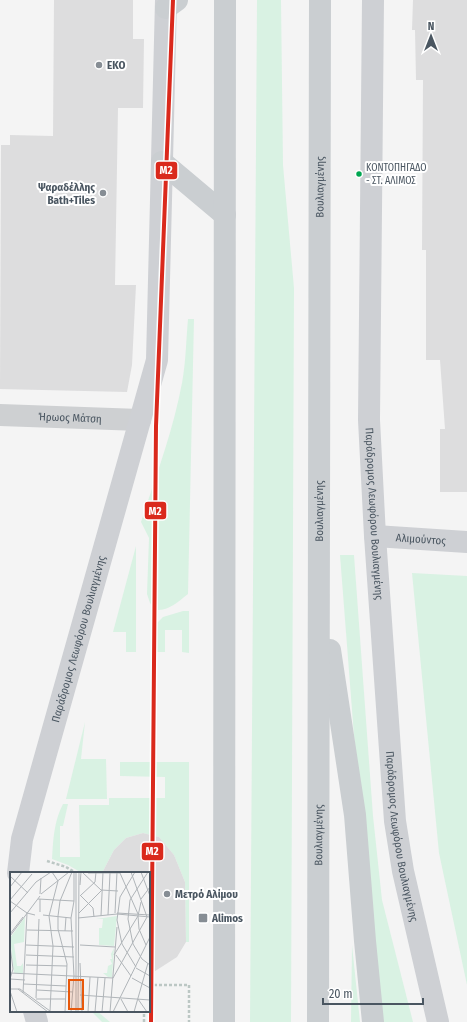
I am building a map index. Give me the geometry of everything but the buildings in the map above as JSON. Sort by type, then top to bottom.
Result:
[{"type":"main road","points":[[224,1022],[225,0]]},
{"type":"main road","name":"Βουλιαγμένης","points":[[318,1022],[320,0]]},
{"type":"main road","points":[[162,162],[225,215]]},
{"type":"main road","points":[[319,582],[355,815],[373,1022]]},
{"type":"street","name":"Παράδρομος Λεωφόρου Βουλιαγμένης","points":[[373,0],[370,420],[375,536],[395,821],[403,871],[438,1022]]},
{"type":"street","name":"Παράδρομος Λεωφόρου Βουλιαγμένης","points":[[18,872],[22,839],[157,360],[162,162],[170,3]]},
{"type":"street","name":"Ήρωος Μάτση","points":[[0,414],[140,420]]},
{"type":"street","name":"Αλιμούντος","points":[[375,536],[467,542]]},
{"type":"street","points":[[34,1012],[37,1022]]},
{"type":"path","points":[[46,867],[46,861],[66,867],[74,872]]},
{"type":"path","points":[[150,985],[189,985],[189,1022]]},
{"type":"green space","points":[[257,0],[281,0],[283,165],[294,288],[291,1022],[250,1022]]},
{"type":"green space","points":[[188,319],[194,319],[188,594],[177,603],[165,609],[156,610],[150,603],[147,594],[149,538],[141,522],[164,453],[178,401],[184,367]]},
{"type":"green space","points":[[136,546],[136,652],[126,652],[126,632],[113,632]]},
{"type":"green space","points":[[340,555],[354,555],[373,816],[382,900],[413,1022],[380,1022],[362,839]]},
{"type":"green space","points":[[412,573],[467,576],[467,985],[439,853]]},
{"type":"green space","points":[[183,611],[189,611],[189,653],[182,652],[182,630],[165,630],[165,652],[157,652],[157,623],[163,617]]},
{"type":"green space","points":[[85,722],[81,759],[106,759],[107,799],[66,799]]},
{"type":"green space","points":[[120,762],[189,762],[189,942],[186,942],[185,882],[174,855],[159,837],[143,833],[126,838],[114,850],[103,872],[80,872],[68,865],[52,859],[56,824],[63,804],[68,804],[63,826],[60,826],[60,857],[80,857],[79,805],[109,805],[109,798],[165,798],[165,777],[120,776]]},
{"type":"green space","points":[[352,945],[360,1022],[351,1022]]},
{"type":"green space","points":[[92,1012],[98,1012],[110,1022],[102,1022]]},
{"type":"transit line","name":"Μ2","points":[[151,1022],[156,426],[173,0]]},
{"type":"place","name":"EKO","points":[[99,65]]},
{"type":"place","name":"ΚΟΝΤΟΠΗΓΑΔΟ - ΣΤ. ΑΛΙΜΟΣ","points":[[359,174]]},
{"type":"place","name":"Ψαραδέλλης Bath+Tiles","points":[[103,193]]},
{"type":"place","name":"Μετρό Αλίμου","points":[[167,894]]},
{"type":"place","name":"Alimos","points":[[203,918]]}]
